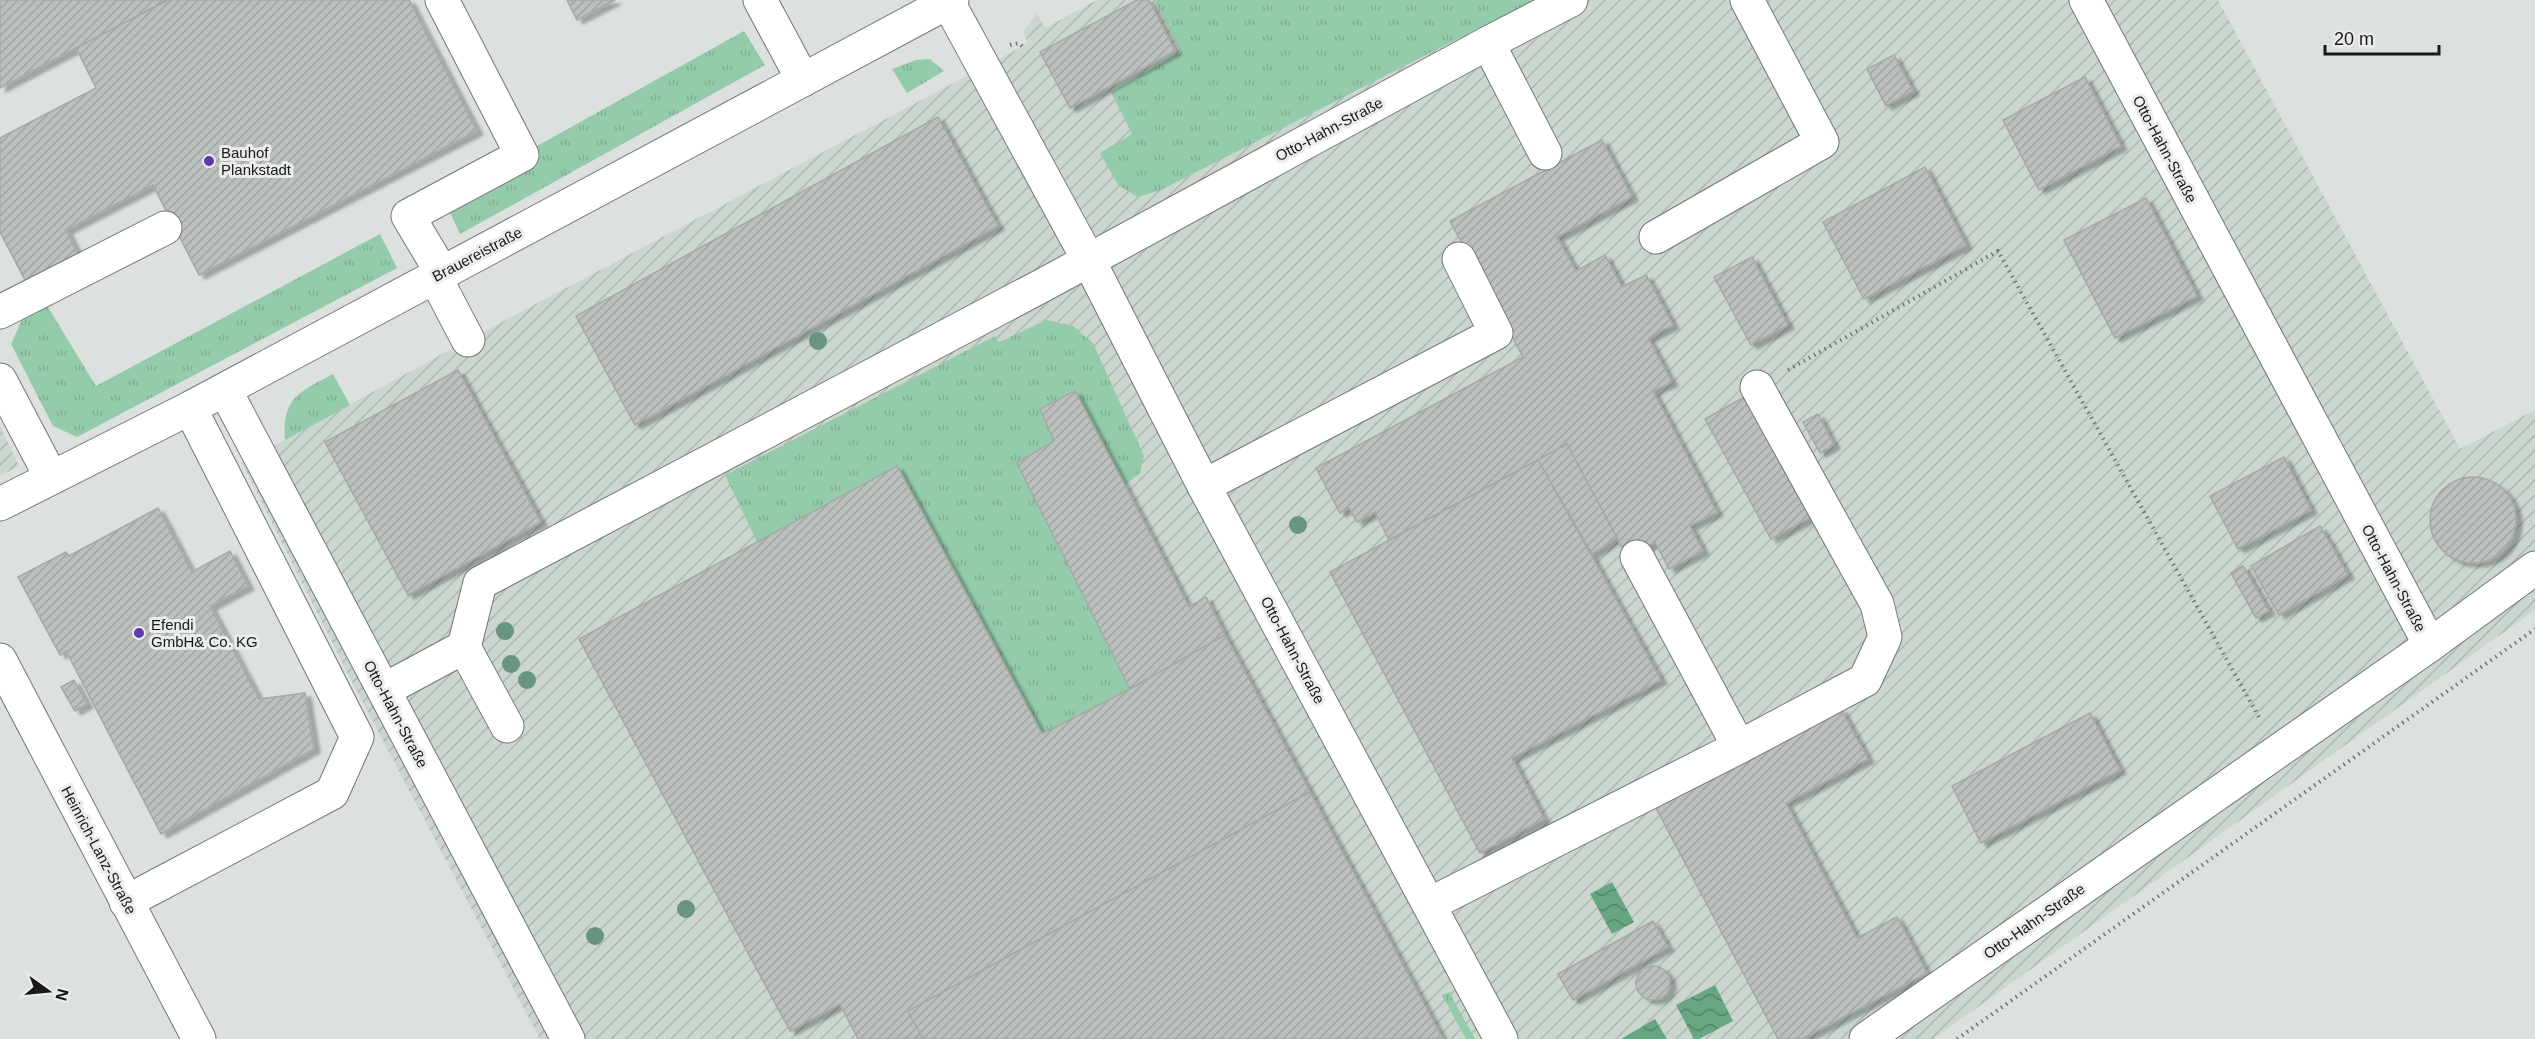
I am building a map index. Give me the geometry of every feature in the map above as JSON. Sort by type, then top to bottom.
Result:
[{"type":"street","points":[[442,0],[522,155],[408,216],[468,340]]},
{"type":"street","points":[[760,0],[803,80]]},
{"type":"street","name":"Otto-Hahn-Straße","points":[[1088,259],[1571,0]]},
{"type":"street","points":[[1656,237],[1822,142],[1747,0]]},
{"type":"street","name":"Otto-Hahn-Straße","points":[[1866,1039],[2430,645],[2086,0]]},
{"type":"street","name":"Brauereistraße","points":[[0,504],[225,390],[950,1]]},
{"type":"street","name":"Otto-Hahn-Straße","points":[[950,1],[983,67],[1088,259],[1204,486],[1501,1039]]},
{"type":"street","points":[[1488,43],[1545,153]]},
{"type":"street","points":[[0,312],[165,228]]},
{"type":"street","points":[[507,726],[464,647],[480,583],[1088,259]]},
{"type":"street","points":[[1204,486],[1496,333],[1459,259]]},
{"type":"street","points":[[0,380],[51,477]]},
{"type":"street","points":[[1430,904],[1739,747],[1865,680],[1885,637],[1877,604],[1757,387]]},
{"type":"street","name":"Otto-Hahn-Straße","points":[[225,390],[568,1039]]},
{"type":"street","points":[[126,902],[332,793],[357,737],[190,408]]},
{"type":"street","points":[[1637,557],[1739,747]]},
{"type":"street","points":[[2430,645],[2535,568]]},
{"type":"street","points":[[384,690],[464,647]]},
{"type":"street","name":"Heinrich-Lanz-Straße","points":[[0,660],[199,1039]]},
{"type":"path","points":[[1757,387],[1998,251],[2277,751]]},
{"type":"path","points":[[1957,1039],[2535,629]]},
{"type":"shaded area","points":[[1097,0],[2218,0],[2460,449],[2535,410],[2535,610],[1933,1039],[540,1039],[352,682],[242,463],[468,340],[1014,51],[1028,43],[1023,32],[1037,14],[1045,28]]},
{"type":"shaded area","points":[[0,426],[19,466],[0,476]]},
{"type":"green space","points":[[1155,0],[1534,0],[1161,190],[1138,197],[1118,185],[1100,153],[1132,134],[1111,92],[1181,52]]},
{"type":"green space","points":[[744,31],[765,65],[460,234],[447,206],[526,163],[537,146]]},
{"type":"green space","points":[[930,59],[944,71],[907,93],[892,69],[916,60]]},
{"type":"green space","points":[[380,234],[397,268],[77,437],[53,426],[11,344],[24,315],[46,304],[96,386]]},
{"type":"green space","points":[[1047,320],[1073,326],[1093,343],[1144,456],[1140,473],[1124,486],[1075,392],[1040,409],[1054,441],[1017,463],[1130,689],[1042,734],[897,466],[757,542],[725,475],[995,336],[999,342]]},
{"type":"green space","points":[[333,374],[350,405],[285,440],[286,414],[295,398]]},
{"type":"green space","points":[[1449,992],[1475,1039],[1466,1039],[1442,995]]},
{"type":"water","points":[[1612,882],[1634,922],[1612,934],[1590,894]]},
{"type":"water","points":[[1715,985],[1733,1021],[1699,1039],[1694,1039],[1676,1005]]},
{"type":"water","points":[[1655,1019],[1667,1039],[1621,1039]]},
{"type":"building","points":[[0,0],[168,0],[0,88]]},
{"type":"building","name":"Bauhof Plankstadt","points":[[168,0],[409,0],[477,131],[199,275],[153,185],[66,230],[79,256],[27,284],[0,232],[0,138],[96,88],[76,48]]},
{"type":"building","points":[[567,0],[615,0],[577,20]]},
{"type":"building","points":[[1137,0],[1149,0],[1175,51],[1070,108],[1040,52]]},
{"type":"building","points":[[1894,55],[1913,91],[1886,106],[1867,69]]},
{"type":"building","points":[[2085,77],[2121,146],[2039,190],[2003,120]]},
{"type":"building","points":[[938,117],[998,226],[635,425],[576,316]]},
{"type":"building","points":[[1602,140],[1632,197],[1557,237],[1576,271],[1605,255],[1622,287],[1646,275],[1673,325],[1648,338],[1672,382],[1653,391],[1717,512],[1690,526],[1703,551],[1669,569],[1655,542],[1627,557],[1567,444],[1389,540],[1375,512],[1357,522],[1349,508],[1340,513],[1316,468],[1523,357],[1450,221]]},
{"type":"building","points":[[1925,167],[1966,245],[1864,299],[1823,222]]},
{"type":"building","points":[[2146,198],[2197,296],[2115,338],[2064,240]]},
{"type":"building","points":[[1752,257],[1788,325],[1751,345],[1714,277]]},
{"type":"building","points":[[458,370],[541,522],[408,595],[325,442]]},
{"type":"building","points":[[1075,391],[1189,607],[1206,597],[1225,635],[1130,689],[1017,463],[1054,441],[1040,409]]},
{"type":"building","points":[[1746,396],[1813,516],[1771,539],[1705,419]]},
{"type":"building","points":[[1818,414],[1834,445],[1820,453],[1803,422]]},
{"type":"building","points":[[1567,444],[1617,538],[1592,554],[1538,460]]},
{"type":"building","points":[[2284,457],[2311,510],[2238,549],[2210,496]]},
{"type":"building","points":[[1538,460],[1661,680],[1512,758],[1544,819],[1480,853],[1330,572]]},
{"type":"building","points":[[897,466],[1042,734],[1130,689],[1225,635],[1310,792],[908,1011],[923,1039],[858,1039],[840,1004],[790,1031],[579,639]]},
{"type":"building","points":[[2473,477],[2490,480],[2504,489],[2513,503],[2516,520],[2513,537],[2504,551],[2490,560],[2473,563],[2456,560],[2442,551],[2433,537],[2430,520],[2433,503],[2442,489],[2456,480]]},
{"type":"building","points":[[158,508],[192,572],[230,551],[248,586],[210,606],[259,699],[305,693],[314,749],[161,834],[66,651],[60,655],[18,577],[66,552],[69,556]]},
{"type":"building","points":[[2320,526],[2348,575],[2279,615],[2251,566]]},
{"type":"building","points":[[2243,566],[2269,611],[2256,618],[2231,573]]},
{"type":"building","points":[[74,680],[87,704],[75,711],[61,687]]},
{"type":"building","points":[[1841,709],[1868,759],[1786,803],[1857,938],[1897,917],[1927,973],[1802,1039],[1778,1039],[1656,808]]},
{"type":"building","points":[[2090,713],[2120,770],[1981,843],[1952,786]]},
{"type":"building","points":[[1310,792],[1443,1039],[923,1039],[908,1011]]},
{"type":"building","points":[[1653,921],[1668,947],[1573,1000],[1558,974]]},
{"type":"building","points":[[1653,966],[1665,971],[1670,983],[1665,995],[1653,1000],[1641,995],[1636,983],[1641,971]]},
{"type":"place","name":"Bauhof Plankstadt","points":[[209,161]]},
{"type":"place","name":"Efendi GmbH& Co. KG","points":[[139,633]]}]
